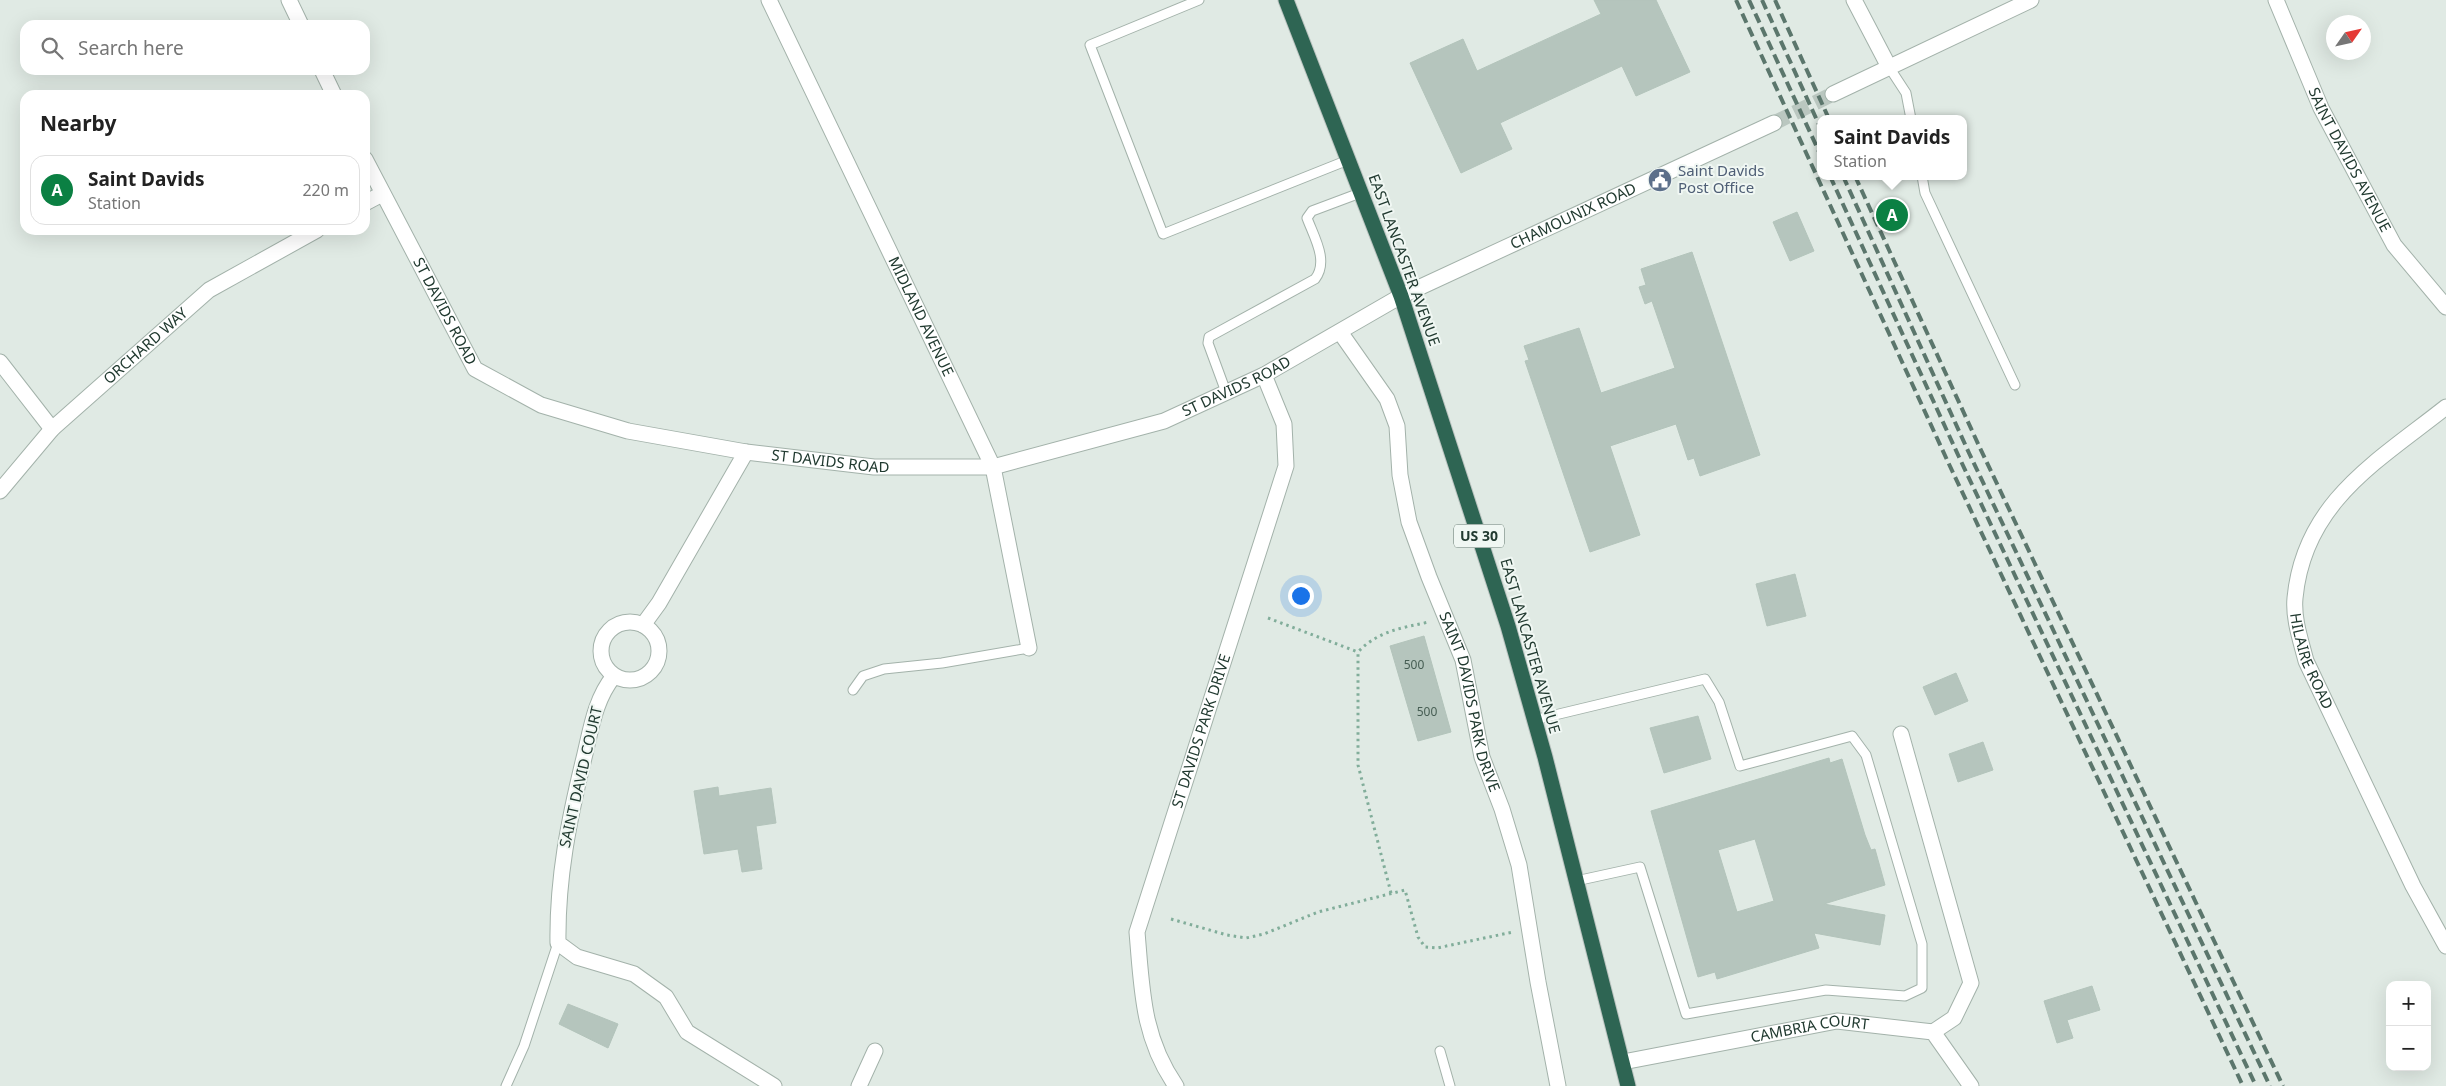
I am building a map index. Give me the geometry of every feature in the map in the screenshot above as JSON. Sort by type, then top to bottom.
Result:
[{"type":"highway","name":"EAST LANCASTER AVENUE","points":[[1286,0],[1401,296],[1508,626],[1628,1086]]},
{"type":"street","points":[[289,0],[299,20]]},
{"type":"street","name":"MIDLAND AVENUE","points":[[769,0],[993,467],[1029,648]]},
{"type":"street","points":[[1854,0],[1888,67]]},
{"type":"street","points":[[1833,94],[2030,0]]},
{"type":"street","name":"SAINT DAVIDS AVENUE","points":[[2276,0],[2321,108],[2394,245],[2446,307]]},
{"type":"street","points":[[324,75],[332,90]]},
{"type":"street","name":"CHAMOUNIX ROAD","points":[[1401,296],[1774,123]]},
{"type":"street","name":"ST DAVIDS ROAD","points":[[370,169],[475,369],[541,405],[628,431],[746,452],[874,467],[993,467],[1164,421],[1264,375],[1401,296]]},
{"type":"street","points":[[370,200],[382,194]]},
{"type":"street","name":"ORCHARD WAY","points":[[0,491],[52,429],[210,290],[308,235]]},
{"type":"street","name":"SAINT DAVIDS PARK DRIVE","points":[[1340,332],[1387,399],[1396,426],[1400,475],[1409,522],[1463,660],[1482,757],[1502,809],[1519,866],[1558,1086]]},
{"type":"street","points":[[0,362],[52,429]]},
{"type":"street","name":"ST DAVIDS PARK DRIVE","points":[[1176,1086],[1155,1047],[1144,1013],[1137,932],[1286,466],[1284,424],[1264,375]]},
{"type":"street","name":"HILAIRE ROAD","points":[[2446,407],[2347,486],[2329,507],[2312,537],[2301,568],[2295,599],[2297,628],[2306,661],[2413,886],[2446,946]]},
{"type":"street","points":[[643,625],[659,603],[746,452]]},
{"type":"street","points":[[628,622],[643,625],[657,639],[660,647],[657,665],[646,676],[637,680],[628,681],[614,676],[607,670],[601,658],[601,646],[607,632],[620,624],[628,622]]},
{"type":"street","name":"SAINT DAVID COURT","points":[[558,943],[557,916],[566,830],[599,699],[614,676]]},
{"type":"street","points":[[1901,734],[1971,983],[1954,1018],[1933,1032],[1971,1086]]},
{"type":"street","points":[[558,943],[577,957],[634,974],[666,997],[687,1032],[774,1086]]},
{"type":"street","name":"CAMBRIA COURT","points":[[1623,1062],[1836,1021],[1933,1032]]},
{"type":"street","points":[[859,1086],[876,1051]]},
{"type":"lane","points":[[1199,0],[1090,45],[1163,234],[1348,160]]},
{"type":"lane","points":[[1888,67],[1906,93],[1910,115]]},
{"type":"lane","points":[[1923,180],[1925,193],[2015,385]]},
{"type":"lane","points":[[1226,392],[1208,343],[1209,336],[1315,279],[1321,271],[1322,262],[1307,218],[1312,211],[1360,193]]},
{"type":"lane","points":[[853,690],[863,676],[884,669],[942,663],[1029,648]]},
{"type":"lane","points":[[1534,720],[1705,679],[1719,702],[1740,766],[1852,736],[1866,755],[1922,944],[1922,988],[1905,996],[1826,990],[1686,1014],[1640,866],[1576,881]]},
{"type":"lane","points":[[506,1086],[524,1046],[558,943]]},
{"type":"lane","points":[[1440,1051],[1450,1086]]},
{"type":"path","points":[[1268,618],[1358,652]]},
{"type":"path","points":[[1391,893],[1358,765],[1358,652],[1369,640],[1384,632],[1435,620]]},
{"type":"path","points":[[1171,919],[1227,935],[1246,938],[1264,934],[1318,912],[1406,890],[1418,937],[1425,947],[1437,948],[1518,930]]},
{"type":"building","points":[[1594,0],[1656,0],[1690,72],[1636,96],[1622,66],[1500,123],[1512,149],[1461,173],[1410,63],[1463,39],[1477,71],[1601,14]]},
{"type":"building","points":[[1797,212],[1814,251],[1790,261],[1773,222]]},
{"type":"building","points":[[1692,252],[1760,455],[1700,476],[1694,458],[1688,460],[1676,424],[1610,446],[1640,535],[1590,552],[1525,361],[1529,360],[1524,346],[1579,328],[1601,393],[1675,368],[1652,301],[1645,304],[1639,287],[1646,285],[1641,269]]},
{"type":"building","points":[[1795,574],[1806,616],[1767,626],[1756,584]]},
{"type":"building","points":[[1424,636],[1451,732],[1418,741],[1390,646]]},
{"type":"building","points":[[1956,673],[1968,701],[1935,715],[1923,687]]},
{"type":"building","points":[[1698,716],[1711,759],[1664,773],[1650,728]]},
{"type":"building","points":[[1983,742],[1993,770],[1958,782],[1949,754]]},
{"type":"building","points":[[1829,758],[1830,763],[1842,759],[1865,835],[1871,850],[1875,849],[1885,885],[1824,904],[1885,915],[1880,945],[1814,933],[1819,948],[1717,979],[1715,972],[1698,977],[1651,811]],"holes":[[[1755,839],[1774,901],[1737,912],[1718,850]]]},
{"type":"building","points":[[718,787],[719,796],[771,788],[776,823],[756,826],[762,869],[742,872],[738,849],[704,854],[694,791]]},
{"type":"building","points":[[2092,986],[2100,1010],[2067,1020],[2073,1038],[2057,1043],[2044,1001]]},
{"type":"building","points":[[568,1004],[618,1024],[608,1048],[559,1024]]},
{"type":"tunnel","points":[[1774,123],[1833,94]]},
{"type":"railway","points":[[1736,0],[1817,177]]},
{"type":"railway","points":[[1749,0],[1817,147]]},
{"type":"railway","points":[[1762,0],[1817,120]]},
{"type":"railway","points":[[1775,0],[1827,115]]},
{"type":"railway","points":[[1819,180],[1948,462],[2243,1086]]},
{"type":"railway","points":[[1832,180],[1959,457],[2256,1086]]},
{"type":"railway","points":[[1845,180],[1969,453],[2270,1086]]},
{"type":"railway","points":[[1857,180],[1980,448],[2283,1086]]},
{"type":"place","name":"Saint Davids Post Office","points":[[1660,180]]},
{"type":"place","name":"Saint Davids","points":[[1892,215]]}]
